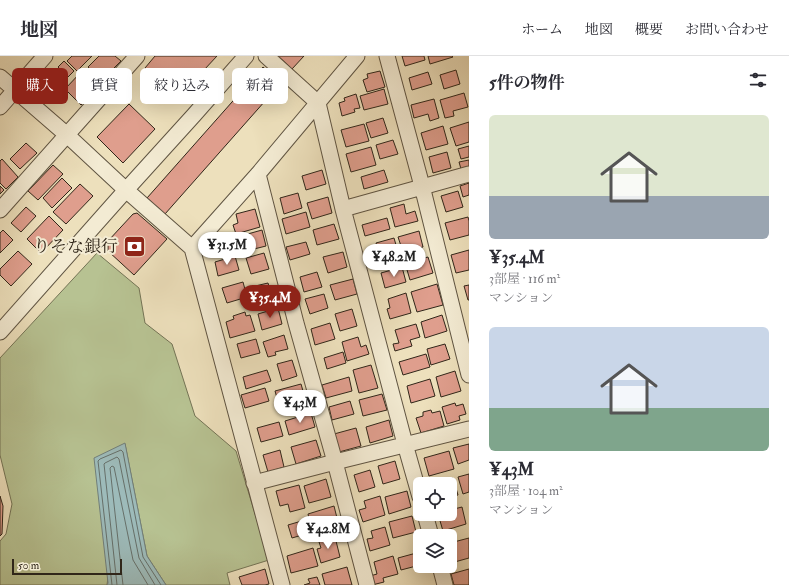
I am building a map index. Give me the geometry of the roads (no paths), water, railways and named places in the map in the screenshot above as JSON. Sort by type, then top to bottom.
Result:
[{"type":"street","points":[[34,68],[45,56]]},
{"type":"street","points":[[0,210],[137,56]]},
{"type":"street","points":[[0,332],[246,56]]},
{"type":"street","points":[[266,56],[318,103],[343,209],[414,477]]},
{"type":"street","points":[[192,248],[258,174],[357,56]]},
{"type":"street","points":[[387,56],[422,186],[469,375]]},
{"type":"street","points":[[0,77],[12,87]]},
{"type":"street","points":[[0,107],[12,93]]},
{"type":"street","points":[[31,104],[192,248],[282,585]]},
{"type":"street","points":[[258,174],[296,323],[335,462],[367,585]]},
{"type":"street","points":[[343,209],[469,174]]},
{"type":"street","points":[[254,483],[469,429]]},
{"type":"street","points":[[442,573],[446,585]]},
{"type":"water","points":[[125,443],[147,556],[166,585],[107,585],[94,458]]},
{"type":"place","name":"りそな銀行","points":[[134,246]]}]
